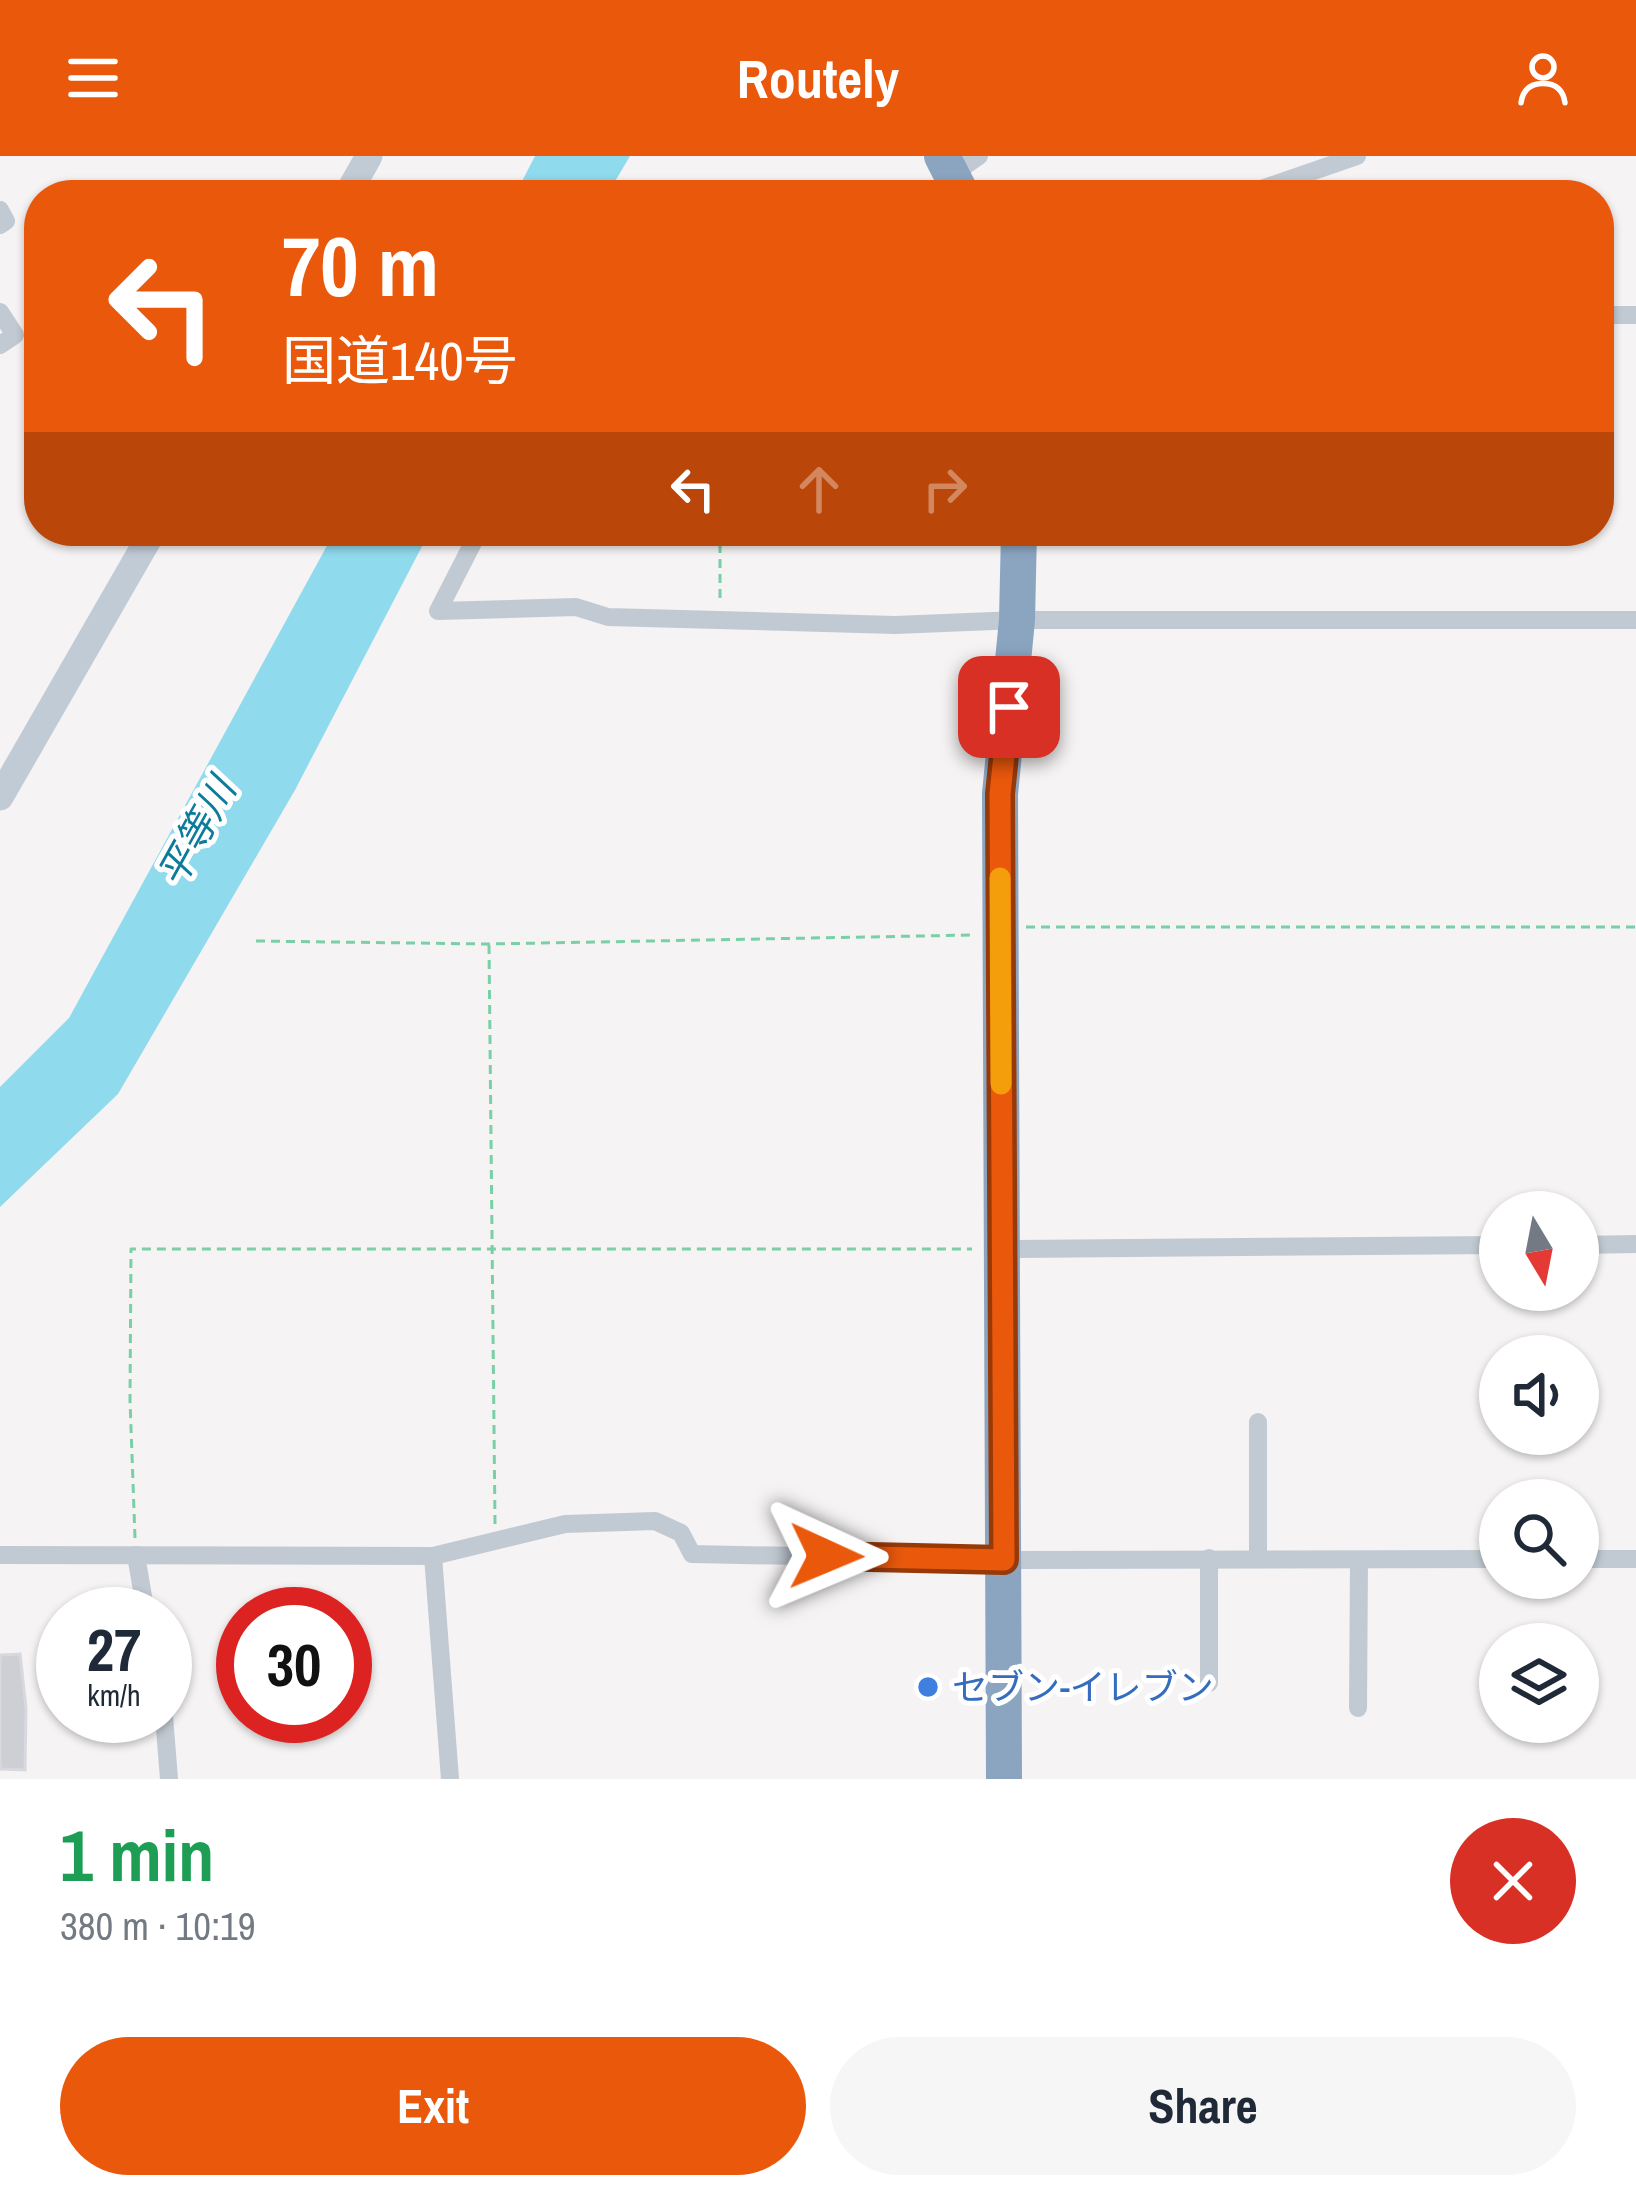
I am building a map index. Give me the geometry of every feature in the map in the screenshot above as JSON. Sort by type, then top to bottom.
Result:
[{"type":"highway","points":[[1004,1779],[1000,794],[1017,620],[1018,546]]},
{"type":"street","points":[[1287,180],[1357,156]]},
{"type":"street","points":[[0,209],[6,221],[0,225]]},
{"type":"street","points":[[0,313],[15,335],[0,345]]},
{"type":"street","points":[[0,797],[144,546]]},
{"type":"street","points":[[471,546],[438,611],[576,607],[608,617],[895,625],[1017,620],[1636,620]]},
{"type":"street","points":[[1599,1244],[1636,1244]]},
{"type":"street","points":[[1004,1249],[1479,1245]]},
{"type":"street","points":[[1258,1422],[1258,1558]]},
{"type":"street","points":[[0,1555],[434,1556],[565,1524],[655,1521],[680,1533],[692,1554],[1004,1560],[1479,1559]]},
{"type":"street","points":[[136,1555],[141,1587]]},
{"type":"street","points":[[434,1556],[450,1779]]},
{"type":"street","points":[[1209,1683],[1210,1558]]},
{"type":"street","points":[[1599,1559],[1636,1559]]},
{"type":"street","points":[[1358,1560],[1358,1708]]},
{"type":"street","points":[[166,1743],[169,1779]]},
{"type":"path","points":[[720,546],[720,618]]},
{"type":"path","points":[[256,941],[489,944],[999,935],[1029,926],[1636,927]]},
{"type":"path","points":[[489,944],[495,1540]]},
{"type":"path","points":[[136,1555],[131,1249],[1004,1249]]},
{"type":"water","points":[[535,156],[630,156],[616,180],[523,180]]},
{"type":"water","name":"平等川","points":[[327,546],[422,546],[295,790],[118,1094],[0,1207],[0,1087],[69,1018]]},
{"type":"building","points":[[20,1654],[26,1708],[25,1770],[0,1769],[0,1655]]},
{"type":"slow traffic","points":[[1000,878],[1001,1084]]},
{"type":"place","name":"セブン-イレブン","points":[[928,1687]]},
{"type":"route","points":[[826,1556],[1004,1560],[999,935],[1000,794],[1009,707]]}]
